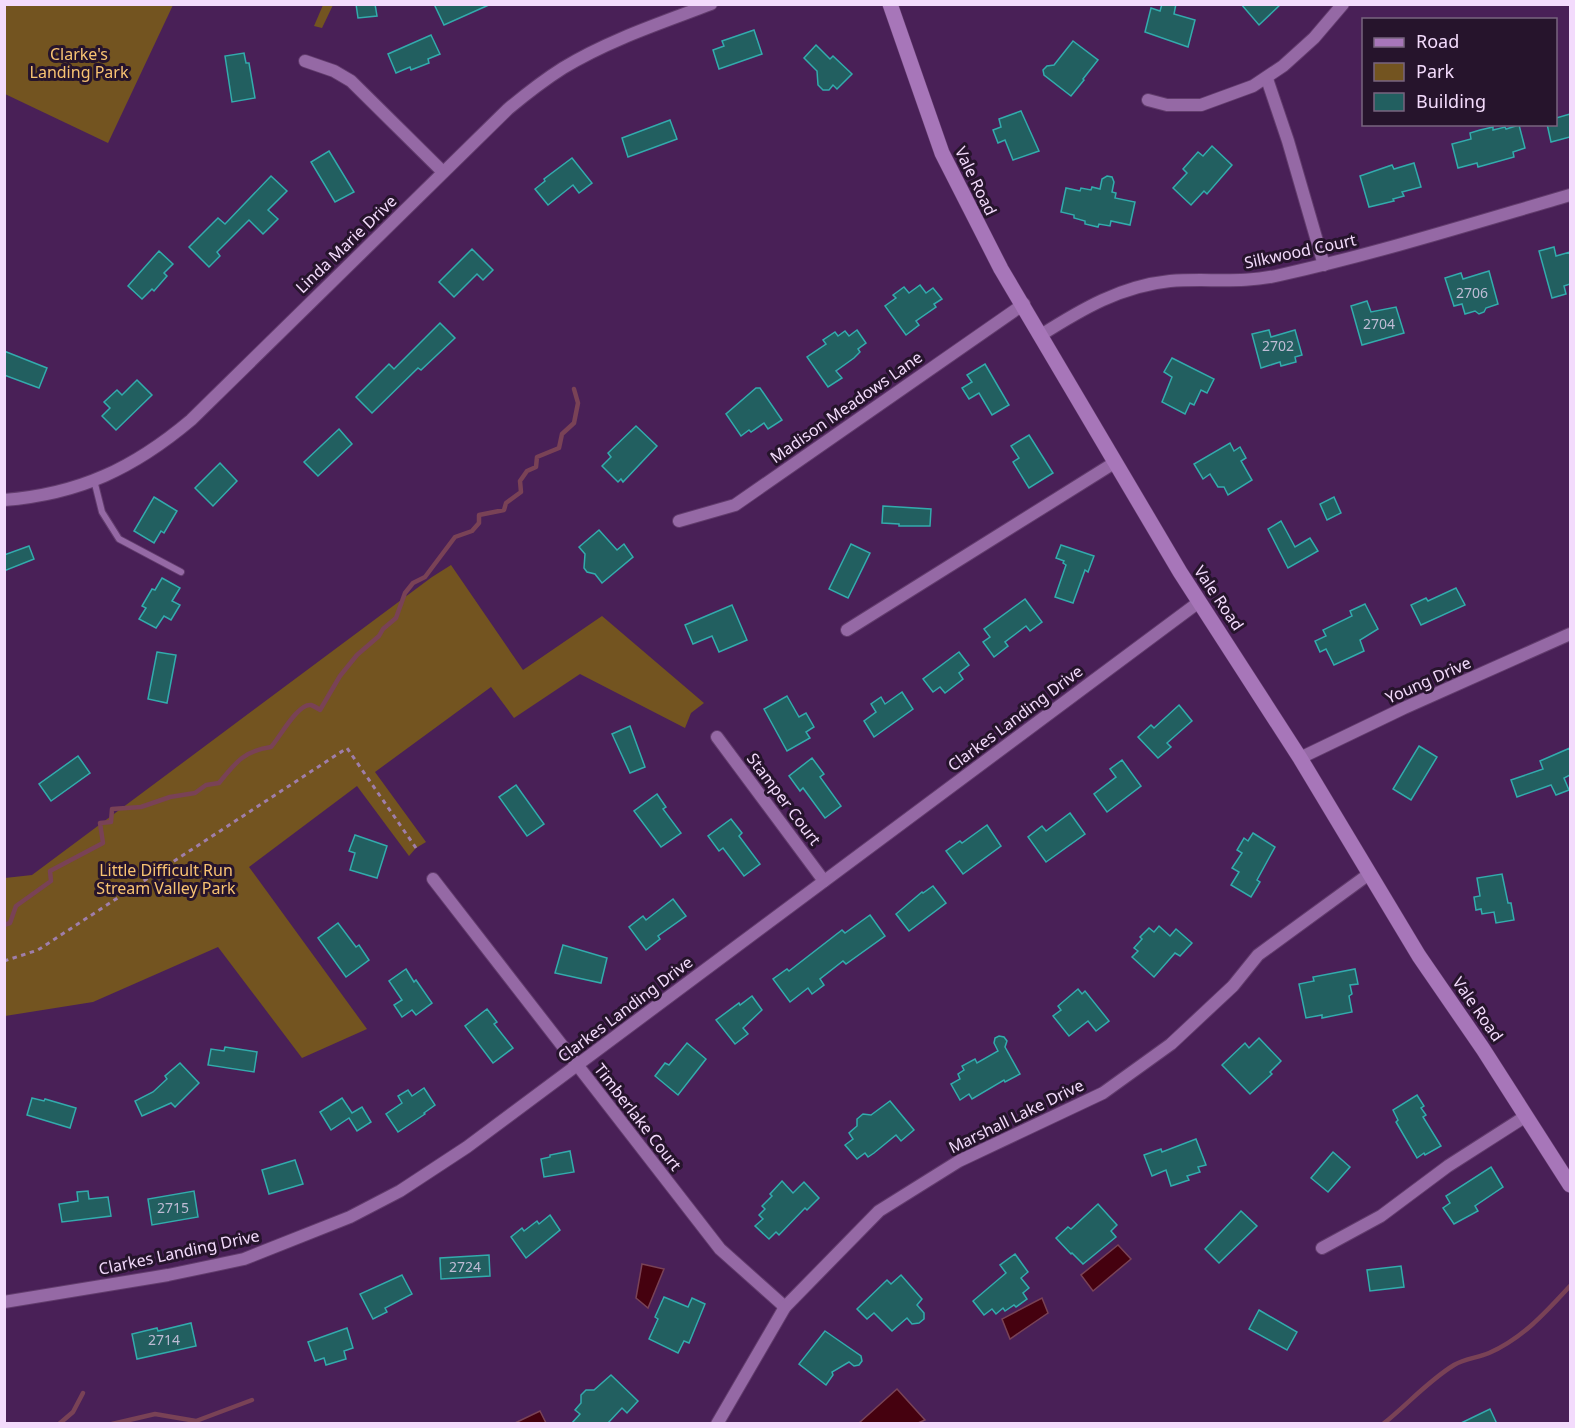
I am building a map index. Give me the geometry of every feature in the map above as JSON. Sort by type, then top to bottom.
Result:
[{"type":"main road","name":"Vale Road","points":[[890,4],[942,153],[981,233],[1114,463],[1199,602],[1300,758],[1419,956],[1483,1049],[1570,1185]]},
{"type":"street","name":"Linda Marie Drive","points":[[4,500],[54,494],[115,472],[144,457],[191,420],[508,109],[563,68],[625,37],[711,4]]},
{"type":"street","points":[[1148,100],[1167,105],[1201,105],[1253,86],[1267,79],[1314,38],[1343,4]]},
{"type":"street","points":[[305,61],[334,71],[351,81],[443,172]]},
{"type":"street","points":[[1267,79],[1288,141],[1324,265]]},
{"type":"street","name":"Silkwood Court","points":[[1041,335],[1083,308],[1119,292],[1144,285],[1172,281],[1249,280],[1277,276],[1324,265],[1570,195]]},
{"type":"street","name":"Madison Meadows Lane","points":[[679,521],[735,505],[1024,304]]},
{"type":"street","points":[[847,630],[1114,463]]},
{"type":"street","name":"Clarkes Landing Drive","points":[[4,1302],[168,1275],[244,1259],[331,1226],[400,1191],[448,1160],[577,1065],[1199,602]]},
{"type":"street","name":"Young Drive","points":[[1300,758],[1404,708],[1570,634]]},
{"type":"street","name":"Stamper Court","points":[[717,737],[824,881]]},
{"type":"street","name":"Marshall Lake Drive","points":[[717,1424],[785,1307],[879,1211],[959,1161],[1103,1093],[1171,1044],[1233,986],[1258,955],[1369,874]]},
{"type":"street","name":"Timberlake Court","points":[[433,879],[720,1249],[785,1307]]},
{"type":"street","points":[[1322,1248],[1381,1216],[1448,1166],[1526,1116]]},
{"type":"lane","points":[[94,480],[102,512],[119,540],[181,572]]},
{"type":"path","points":[[4,961],[38,950],[347,748],[416,849]]},
{"type":"green space","name":"Clarke's Landing Park","points":[[5,4],[173,5],[108,143],[5,94]]},
{"type":"green space","points":[[323,5],[333,5],[322,28],[314,26]]},
{"type":"green space","name":"Little Difficult Run Stream Valley Park","points":[[451,565],[523,670],[602,616],[704,703],[691,713],[685,728],[580,674],[514,718],[491,687],[375,772],[426,842],[409,856],[357,786],[249,867],[367,1029],[302,1058],[218,947],[93,1002],[5,1016],[5,878],[32,875]]},
{"type":"shaded area","points":[[1118,1245],[1131,1259],[1093,1291],[1081,1275]]},
{"type":"shaded area","points":[[642,1264],[664,1269],[648,1308],[636,1298]]},
{"type":"shaded area","points":[[1042,1298],[1048,1313],[1010,1339],[1002,1319]]},
{"type":"shaded area","points":[[897,1389],[925,1420],[918,1423],[859,1423]]},
{"type":"shaded area","points":[[540,1411],[546,1423],[515,1423]]},
{"type":"building","points":[[356,4],[375,4],[377,16],[358,18]]},
{"type":"building","points":[[434,4],[491,4],[444,25]]},
{"type":"building","points":[[1162,4],[1176,4],[1174,14],[1195,20],[1188,47],[1145,32],[1151,8],[1160,11]]},
{"type":"building","points":[[1241,4],[1281,4],[1259,25]]},
{"type":"building","points":[[754,30],[762,54],[719,69],[713,50],[724,46],[722,41]]},
{"type":"building","points":[[431,35],[440,54],[428,59],[429,63],[396,73],[388,54]]},
{"type":"building","points":[[1073,41],[1098,60],[1071,96],[1044,75],[1043,70],[1047,66],[1054,65]]},
{"type":"building","points":[[816,45],[830,59],[833,56],[852,74],[837,89],[833,85],[829,90],[823,90],[818,85],[817,71],[804,58]]},
{"type":"building","points":[[244,53],[246,63],[249,63],[255,98],[232,102],[225,56]]},
{"type":"building","points":[[1021,111],[1039,151],[1013,160],[1005,140],[998,143],[993,130],[1001,127],[999,119]]},
{"type":"building","points":[[1570,114],[1570,137],[1551,142],[1547,126],[1557,126],[1557,118]]},
{"type":"building","points":[[670,120],[677,139],[628,157],[622,138]]},
{"type":"building","points":[[1519,126],[1525,148],[1513,152],[1514,157],[1478,167],[1477,163],[1458,168],[1452,144],[1471,139],[1470,133],[1480,130],[1493,127],[1493,130],[1505,127],[1506,129]]},
{"type":"building","points":[[1212,146],[1232,165],[1207,194],[1204,191],[1191,205],[1173,188],[1187,173],[1183,169],[1198,152],[1203,156]]},
{"type":"building","points":[[329,151],[354,192],[335,202],[311,162]]},
{"type":"building","points":[[572,158],[592,183],[579,193],[573,185],[548,205],[535,189],[545,181],[544,179]]},
{"type":"building","points":[[1414,163],[1421,187],[1402,192],[1404,196],[1393,199],[1394,201],[1369,207],[1360,176],[1392,165],[1394,169]]},
{"type":"building","points":[[271,176],[287,191],[268,210],[278,219],[263,234],[249,220],[217,252],[220,256],[209,267],[189,247],[218,218],[225,224]]},
{"type":"building","points":[[1107,176],[1112,177],[1114,182],[1112,192],[1116,193],[1115,198],[1135,202],[1130,225],[1111,221],[1110,226],[1099,224],[1098,227],[1085,224],[1085,221],[1074,218],[1074,215],[1061,212],[1066,188],[1080,191],[1081,188],[1100,189],[1102,179]]},
{"type":"building","points":[[1554,247],[1556,256],[1570,252],[1570,284],[1564,286],[1566,294],[1552,298],[1539,251]]},
{"type":"building","points":[[472,249],[493,270],[483,280],[477,274],[454,297],[439,282]]},
{"type":"building","points":[[159,251],[173,264],[164,273],[167,276],[154,291],[152,289],[142,299],[128,286]]},
{"type":"building","points":[[1489,271],[1498,304],[1486,308],[1479,314],[1475,311],[1465,314],[1462,304],[1454,306],[1445,278],[1461,273],[1463,279]]},
{"type":"building","points":[[920,285],[926,293],[933,288],[942,299],[934,304],[936,307],[916,321],[919,325],[906,335],[885,306],[896,298],[893,295],[904,287],[909,293]]},
{"type":"building","points":[[1367,301],[1371,312],[1396,307],[1404,333],[1362,345],[1351,306]]},
{"type":"building","points":[[440,323],[455,338],[421,370],[418,368],[372,413],[356,397],[389,364],[394,369]]},
{"type":"building","points":[[857,330],[866,343],[858,349],[860,352],[854,358],[836,371],[842,378],[828,387],[807,357],[826,344],[823,340],[835,332],[838,336],[845,331],[849,336]]},
{"type":"building","points":[[1269,330],[1271,337],[1295,330],[1302,355],[1295,357],[1296,362],[1281,366],[1280,362],[1261,368],[1252,334]]},
{"type":"building","points":[[4,351],[47,368],[39,388],[4,375]]},
{"type":"building","points":[[1172,358],[1214,379],[1207,393],[1201,390],[1194,405],[1190,403],[1185,414],[1162,402],[1172,377],[1164,372]]},
{"type":"building","points":[[985,364],[1009,405],[992,415],[979,393],[969,399],[962,388],[972,382],[967,375]]},
{"type":"building","points":[[137,380],[152,395],[116,430],[102,416],[110,408],[104,402],[117,390],[122,395]]},
{"type":"building","points":[[756,388],[760,388],[782,420],[768,429],[764,423],[741,436],[726,414]]},
{"type":"building","points":[[636,426],[657,446],[623,482],[621,479],[618,482],[602,466],[611,457],[608,453]]},
{"type":"building","points":[[339,429],[352,444],[318,476],[304,462]]},
{"type":"building","points":[[1029,435],[1053,473],[1029,488],[1013,462],[1019,458],[1011,446]]},
{"type":"building","points":[[1230,443],[1234,451],[1240,447],[1246,458],[1241,461],[1252,480],[1228,495],[1224,487],[1218,487],[1210,474],[1203,479],[1194,464]]},
{"type":"building","points":[[220,463],[237,481],[213,506],[195,488]]},
{"type":"building","points":[[154,497],[177,511],[164,533],[161,531],[154,543],[134,531]]},
{"type":"building","points":[[1334,497],[1341,513],[1327,520],[1320,504]]},
{"type":"building","points":[[883,506],[931,509],[930,526],[899,526],[899,524],[882,523]]},
{"type":"building","points":[[1281,521],[1295,547],[1310,538],[1318,551],[1288,568],[1268,529]]},
{"type":"building","points":[[599,530],[617,550],[624,544],[633,557],[602,583],[595,574],[587,572],[584,568],[585,554],[579,547]]},
{"type":"building","points":[[851,544],[870,553],[848,598],[829,589]]},
{"type":"building","points":[[1061,545],[1094,556],[1088,572],[1085,570],[1073,603],[1055,597],[1066,565],[1064,561],[1056,558]]},
{"type":"building","points":[[29,546],[34,559],[4,571],[4,555]]},
{"type":"building","points":[[162,578],[180,588],[172,601],[180,605],[171,620],[164,616],[156,628],[139,619],[146,608],[142,606]]},
{"type":"building","points":[[1456,588],[1465,605],[1421,625],[1411,605],[1426,598],[1428,601]]},
{"type":"building","points":[[1025,599],[1042,622],[1030,631],[1026,626],[1005,642],[1008,646],[994,657],[983,642],[990,637],[984,629]]},
{"type":"building","points":[[1365,604],[1378,629],[1360,640],[1364,651],[1334,665],[1326,649],[1320,652],[1315,641],[1326,636],[1323,630],[1352,616],[1350,611]]},
{"type":"building","points":[[732,605],[747,640],[719,652],[712,636],[693,644],[685,625]]},
{"type":"building","points":[[157,652],[176,655],[167,703],[148,699]]},
{"type":"building","points":[[959,652],[969,665],[959,673],[963,679],[945,693],[940,687],[933,692],[923,679]]},
{"type":"building","points":[[902,692],[913,709],[874,737],[864,721],[876,712],[871,704],[881,697],[885,704]]},
{"type":"building","points":[[787,696],[799,717],[806,713],[814,727],[806,732],[810,738],[787,751],[764,709]]},
{"type":"building","points":[[1179,705],[1192,721],[1167,743],[1171,747],[1158,758],[1138,737],[1151,725],[1154,728]]},
{"type":"building","points":[[630,726],[645,767],[630,773],[612,734]]},
{"type":"building","points":[[1419,746],[1437,757],[1411,800],[1393,789]]},
{"type":"building","points":[[1570,748],[1570,775],[1564,778],[1569,790],[1556,795],[1551,785],[1517,797],[1511,780],[1543,769],[1540,761]]},
{"type":"building","points":[[78,756],[90,773],[51,801],[39,784]]},
{"type":"building","points":[[812,758],[824,774],[820,777],[841,806],[825,818],[803,788],[800,791],[789,776]]},
{"type":"building","points":[[1122,760],[1141,786],[1107,812],[1094,794],[1116,777],[1110,769]]},
{"type":"building","points":[[516,785],[544,824],[527,836],[499,797]]},
{"type":"building","points":[[657,794],[666,807],[663,809],[681,833],[661,847],[634,811]]},
{"type":"building","points":[[1070,813],[1085,834],[1046,862],[1028,837],[1042,826],[1046,831]]},
{"type":"building","points":[[731,819],[742,833],[739,836],[760,864],[744,876],[723,848],[719,851],[708,836]]},
{"type":"building","points":[[987,825],[1001,846],[963,874],[946,851],[960,841],[962,843]]},
{"type":"building","points":[[1253,833],[1275,847],[1257,880],[1260,882],[1251,897],[1231,885],[1239,872],[1232,868],[1242,853],[1237,850],[1244,838],[1248,841]]},
{"type":"building","points":[[355,835],[387,846],[377,878],[350,870],[355,853],[349,851]]},
{"type":"building","points":[[1502,874],[1514,920],[1496,923],[1494,912],[1482,914],[1481,909],[1476,910],[1474,897],[1480,896],[1477,878]]},
{"type":"building","points":[[933,886],[946,903],[909,931],[896,914],[922,892]]},
{"type":"building","points":[[673,899],[686,916],[658,936],[660,939],[646,950],[629,927],[643,916],[646,920]]},
{"type":"building","points":[[870,915],[885,936],[846,964],[843,961],[820,979],[824,985],[812,994],[808,988],[790,1002],[773,979],[787,969],[789,971],[842,930],[845,933]]},
{"type":"building","points":[[338,923],[356,947],[359,945],[369,960],[346,977],[318,938]]},
{"type":"building","points":[[1159,926],[1170,936],[1176,929],[1192,943],[1180,956],[1175,953],[1154,977],[1132,957],[1138,951],[1134,948],[1142,939],[1140,937],[1149,928],[1154,932]]},
{"type":"building","points":[[563,945],[607,958],[601,983],[555,973]]},
{"type":"building","points":[[406,969],[432,1003],[416,1015],[412,1010],[402,1017],[394,1005],[402,1000],[389,981]]},
{"type":"building","points":[[1355,969],[1358,984],[1350,985],[1352,994],[1349,996],[1352,1012],[1322,1018],[1322,1015],[1306,1018],[1299,984],[1314,981],[1313,977]]},
{"type":"building","points":[[1078,989],[1082,994],[1085,991],[1109,1021],[1096,1031],[1088,1021],[1069,1036],[1053,1016],[1061,1010],[1058,1006]]},
{"type":"building","points":[[752,996],[762,1010],[743,1028],[748,1034],[735,1044],[716,1020]]},
{"type":"building","points":[[487,1009],[497,1022],[494,1024],[513,1048],[493,1063],[465,1026]]},
{"type":"building","points":[[1004,1037],[1007,1041],[1005,1047],[1020,1074],[1005,1082],[1004,1080],[972,1099],[969,1094],[960,1100],[951,1084],[960,1079],[958,1074],[964,1070],[962,1066],[975,1059],[977,1063],[998,1051],[994,1043],[995,1038]]},
{"type":"building","points":[[1259,1038],[1281,1061],[1270,1072],[1272,1074],[1250,1094],[1222,1065],[1245,1043],[1249,1048]]},
{"type":"building","points":[[687,1043],[706,1059],[678,1095],[655,1076],[665,1063],[669,1065]]},
{"type":"building","points":[[225,1047],[257,1052],[254,1072],[208,1065],[211,1049],[224,1051]]},
{"type":"building","points":[[180,1063],[199,1083],[175,1107],[171,1103],[142,1116],[135,1101],[153,1092],[167,1079],[165,1076]]},
{"type":"building","points":[[424,1088],[435,1105],[398,1132],[386,1114],[402,1103],[398,1096],[408,1090],[412,1096]]},
{"type":"building","points":[[1417,1095],[1424,1106],[1421,1108],[1426,1115],[1423,1117],[1441,1146],[1417,1158],[1396,1122],[1398,1120],[1393,1110]]},
{"type":"building","points":[[32,1098],[44,1101],[45,1099],[76,1108],[70,1128],[27,1115]]},
{"type":"building","points":[[342,1098],[352,1113],[362,1107],[371,1122],[357,1131],[349,1118],[331,1130],[320,1112]]},
{"type":"building","points":[[890,1101],[914,1130],[901,1141],[896,1135],[868,1157],[865,1153],[857,1159],[845,1145],[853,1139],[849,1133],[857,1126],[857,1119],[863,1114],[871,1115]]},
{"type":"building","points":[[1196,1139],[1206,1165],[1198,1167],[1200,1172],[1187,1176],[1189,1180],[1171,1186],[1166,1170],[1152,1176],[1144,1155],[1161,1149],[1162,1152]]},
{"type":"building","points":[[570,1151],[574,1172],[544,1177],[541,1159]]},
{"type":"building","points":[[1333,1152],[1350,1167],[1328,1192],[1311,1178]]},
{"type":"building","points":[[295,1160],[303,1184],[269,1194],[262,1170]]},
{"type":"building","points":[[1491,1167],[1503,1187],[1475,1206],[1478,1211],[1454,1224],[1443,1208],[1450,1203],[1446,1196]]},
{"type":"building","points":[[782,1181],[793,1193],[804,1182],[819,1198],[807,1210],[805,1208],[779,1235],[776,1232],[769,1239],[755,1226],[763,1219],[759,1215],[765,1209],[762,1206]]},
{"type":"building","points":[[88,1191],[89,1199],[108,1197],[111,1216],[62,1222],[59,1204],[78,1201],[77,1192]]},
{"type":"building","points":[[194,1191],[198,1217],[152,1225],[148,1199]]},
{"type":"building","points":[[1098,1204],[1117,1225],[1111,1231],[1116,1237],[1083,1264],[1056,1238],[1068,1227],[1071,1229]]},
{"type":"building","points":[[1241,1211],[1257,1226],[1219,1263],[1205,1249]]},
{"type":"building","points":[[550,1215],[560,1230],[526,1258],[511,1237],[522,1228],[524,1231],[537,1221],[539,1224]]},
{"type":"building","points":[[1015,1254],[1028,1272],[1021,1278],[1029,1288],[1023,1293],[1027,1299],[1016,1307],[1014,1305],[1005,1311],[1003,1308],[996,1314],[992,1309],[984,1315],[973,1301],[1006,1273],[1000,1265]]},
{"type":"building","points":[[489,1255],[490,1276],[441,1279],[440,1258]]},
{"type":"building","points":[[1401,1266],[1404,1287],[1370,1291],[1367,1270]]},
{"type":"building","points":[[402,1275],[412,1294],[385,1308],[387,1312],[373,1319],[360,1294]]},
{"type":"building","points":[[901,1275],[922,1299],[917,1305],[924,1313],[924,1319],[912,1324],[907,1318],[892,1331],[874,1313],[867,1319],[857,1309],[887,1280],[891,1284]]},
{"type":"building","points":[[664,1297],[688,1307],[692,1298],[705,1304],[689,1343],[684,1341],[678,1353],[649,1339]]},
{"type":"building","points":[[1259,1310],[1297,1332],[1287,1350],[1249,1329]]},
{"type":"building","points":[[191,1323],[196,1346],[137,1359],[132,1334],[157,1328],[158,1331]]},
{"type":"building","points":[[347,1328],[353,1348],[344,1351],[346,1359],[326,1365],[324,1358],[315,1361],[308,1342]]},
{"type":"building","points":[[825,1331],[861,1356],[862,1361],[859,1365],[854,1366],[849,1362],[832,1372],[833,1375],[826,1385],[799,1364]]},
{"type":"building","points":[[611,1375],[638,1401],[627,1413],[622,1408],[607,1424],[571,1424],[580,1414],[575,1410],[581,1403],[581,1395],[586,1390],[594,1390]]},
{"type":"building","points":[[1490,1409],[1497,1424],[1459,1424]]},
{"type":"waterway","points":[[4,925],[10,923],[16,906],[51,881],[50,871],[103,843],[100,823],[111,822],[112,809],[141,807],[170,797],[195,793],[206,785],[219,783],[241,759],[254,751],[271,747],[301,709],[311,705],[320,710],[340,676],[357,655],[396,618],[405,593],[413,583],[425,577],[455,537],[472,531],[479,523],[479,515],[504,510],[506,503],[521,492],[520,481],[527,471],[536,467],[537,457],[559,448],[562,434],[574,423],[578,403],[574,389]]},
{"type":"waterway","points":[[1383,1424],[1435,1378],[1454,1365],[1489,1353],[1513,1340],[1543,1315],[1570,1286]]},
{"type":"waterway","points":[[59,1424],[73,1412],[83,1393]]},
{"type":"waterway","points":[[112,1424],[155,1414],[196,1421],[252,1400]]}]
